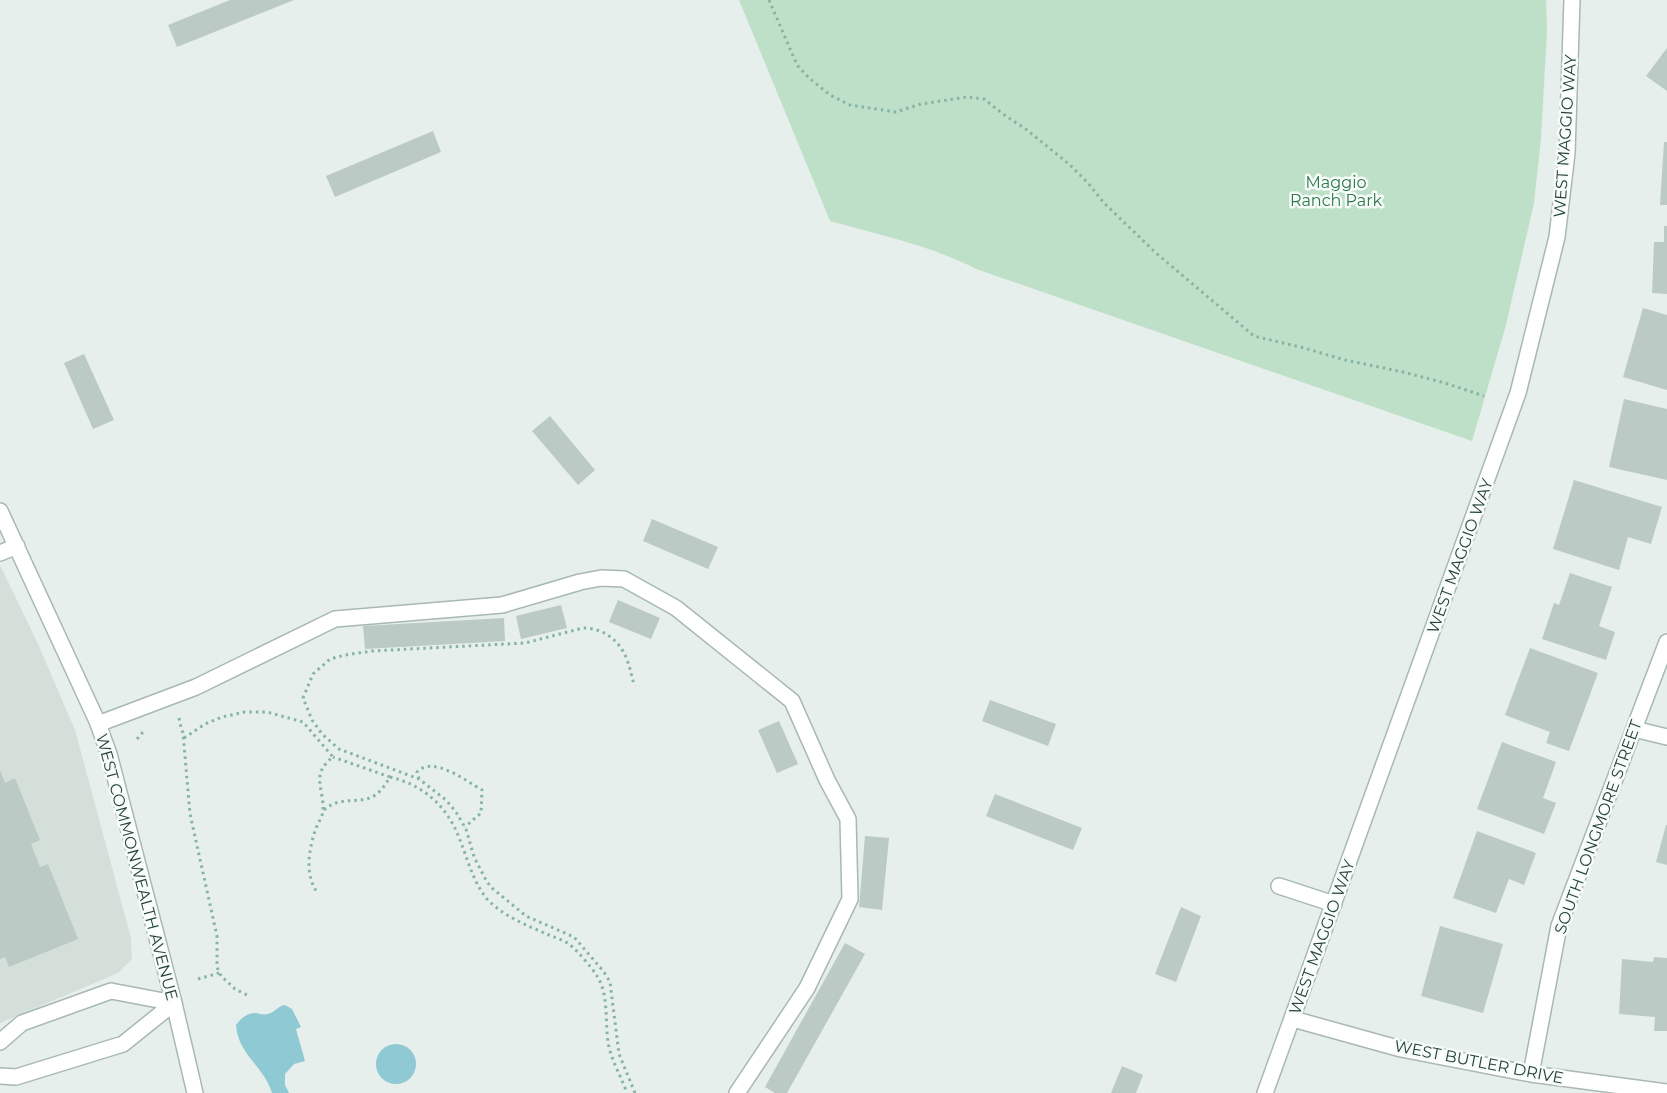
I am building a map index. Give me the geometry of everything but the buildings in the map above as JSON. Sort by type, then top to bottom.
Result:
[{"type":"street","name":"WEST MAGGIO WAY","points":[[1265,1093],[1518,393],[1557,237],[1567,153],[1572,0]]},
{"type":"street","name":"WEST COMMONWEALTH AVENUE","points":[[0,510],[98,724],[109,754],[174,1003],[195,1093]]},
{"type":"street","points":[[0,553],[17,546]]},
{"type":"street","points":[[98,724],[196,687],[335,619],[502,605],[580,582],[602,578],[624,579],[676,608],[792,701],[827,780],[848,819],[850,899],[807,988],[737,1093]]},
{"type":"street","name":"SOUTH LONGMORE STREET","points":[[1531,1074],[1559,926],[1667,642]]},
{"type":"street","points":[[1634,729],[1667,737]]},
{"type":"street","points":[[1279,886],[1334,904]]},
{"type":"street","points":[[0,1042],[22,1022],[110,991],[174,1003]]},
{"type":"street","points":[[0,1076],[16,1077],[123,1044],[174,1003]]},
{"type":"street","name":"WEST BUTLER DRIVE","points":[[1293,1019],[1400,1049],[1531,1074],[1667,1092]]},
{"type":"path","points":[[769,0],[797,65],[809,78],[830,95],[850,105],[896,112],[921,104],[967,97],[984,98],[1070,165],[1104,202],[1156,253],[1254,336],[1345,360],[1412,374],[1484,396]]},
{"type":"path","points":[[635,686],[627,660],[617,643],[601,631],[591,628],[578,628],[525,643],[372,651],[330,660],[313,674],[303,698],[312,720],[322,734],[339,749],[419,779],[446,800],[465,827],[474,857],[492,888],[526,916],[574,936],[610,982],[619,1054],[635,1093]]},
{"type":"path","points":[[184,738],[205,724],[222,717],[245,712],[267,712],[302,722],[333,757],[402,780],[435,800],[448,814],[474,877],[488,899],[508,915],[527,926],[569,944],[598,977],[602,985],[605,1002],[606,1034],[609,1048],[627,1093]]},
{"type":"path","points":[[175,716],[179,717],[184,738],[190,814],[217,936],[216,959],[219,973],[235,989],[247,995]]},
{"type":"path","points":[[137,739],[148,726]]},
{"type":"path","points":[[324,811],[319,779],[324,766],[333,757]]},
{"type":"path","points":[[419,779],[417,772],[424,767],[442,767],[482,790],[480,813],[465,827]]},
{"type":"path","points":[[318,894],[309,878],[309,861],[315,831],[324,811],[334,802],[362,800],[371,797],[380,792],[390,777]]},
{"type":"path","points":[[198,979],[219,973]]},
{"type":"shaded area","points":[[0,565],[38,644],[75,730],[131,938],[132,959],[118,973],[0,1023]]},
{"type":"green space","name":"Maggio Ranch Park","points":[[739,0],[1546,0],[1547,32],[1541,139],[1534,203],[1506,325],[1472,441],[976,269],[941,253],[830,221]]},
{"type":"water","points":[[285,1005],[292,1009],[301,1027],[296,1029],[305,1061],[294,1064],[285,1074],[285,1085],[289,1093],[272,1093],[263,1075],[241,1044],[236,1025],[247,1015],[253,1013],[268,1014]]},
{"type":"water","points":[[396,1044],[410,1050],[416,1064],[410,1078],[396,1084],[382,1078],[376,1064],[382,1050]]}]
